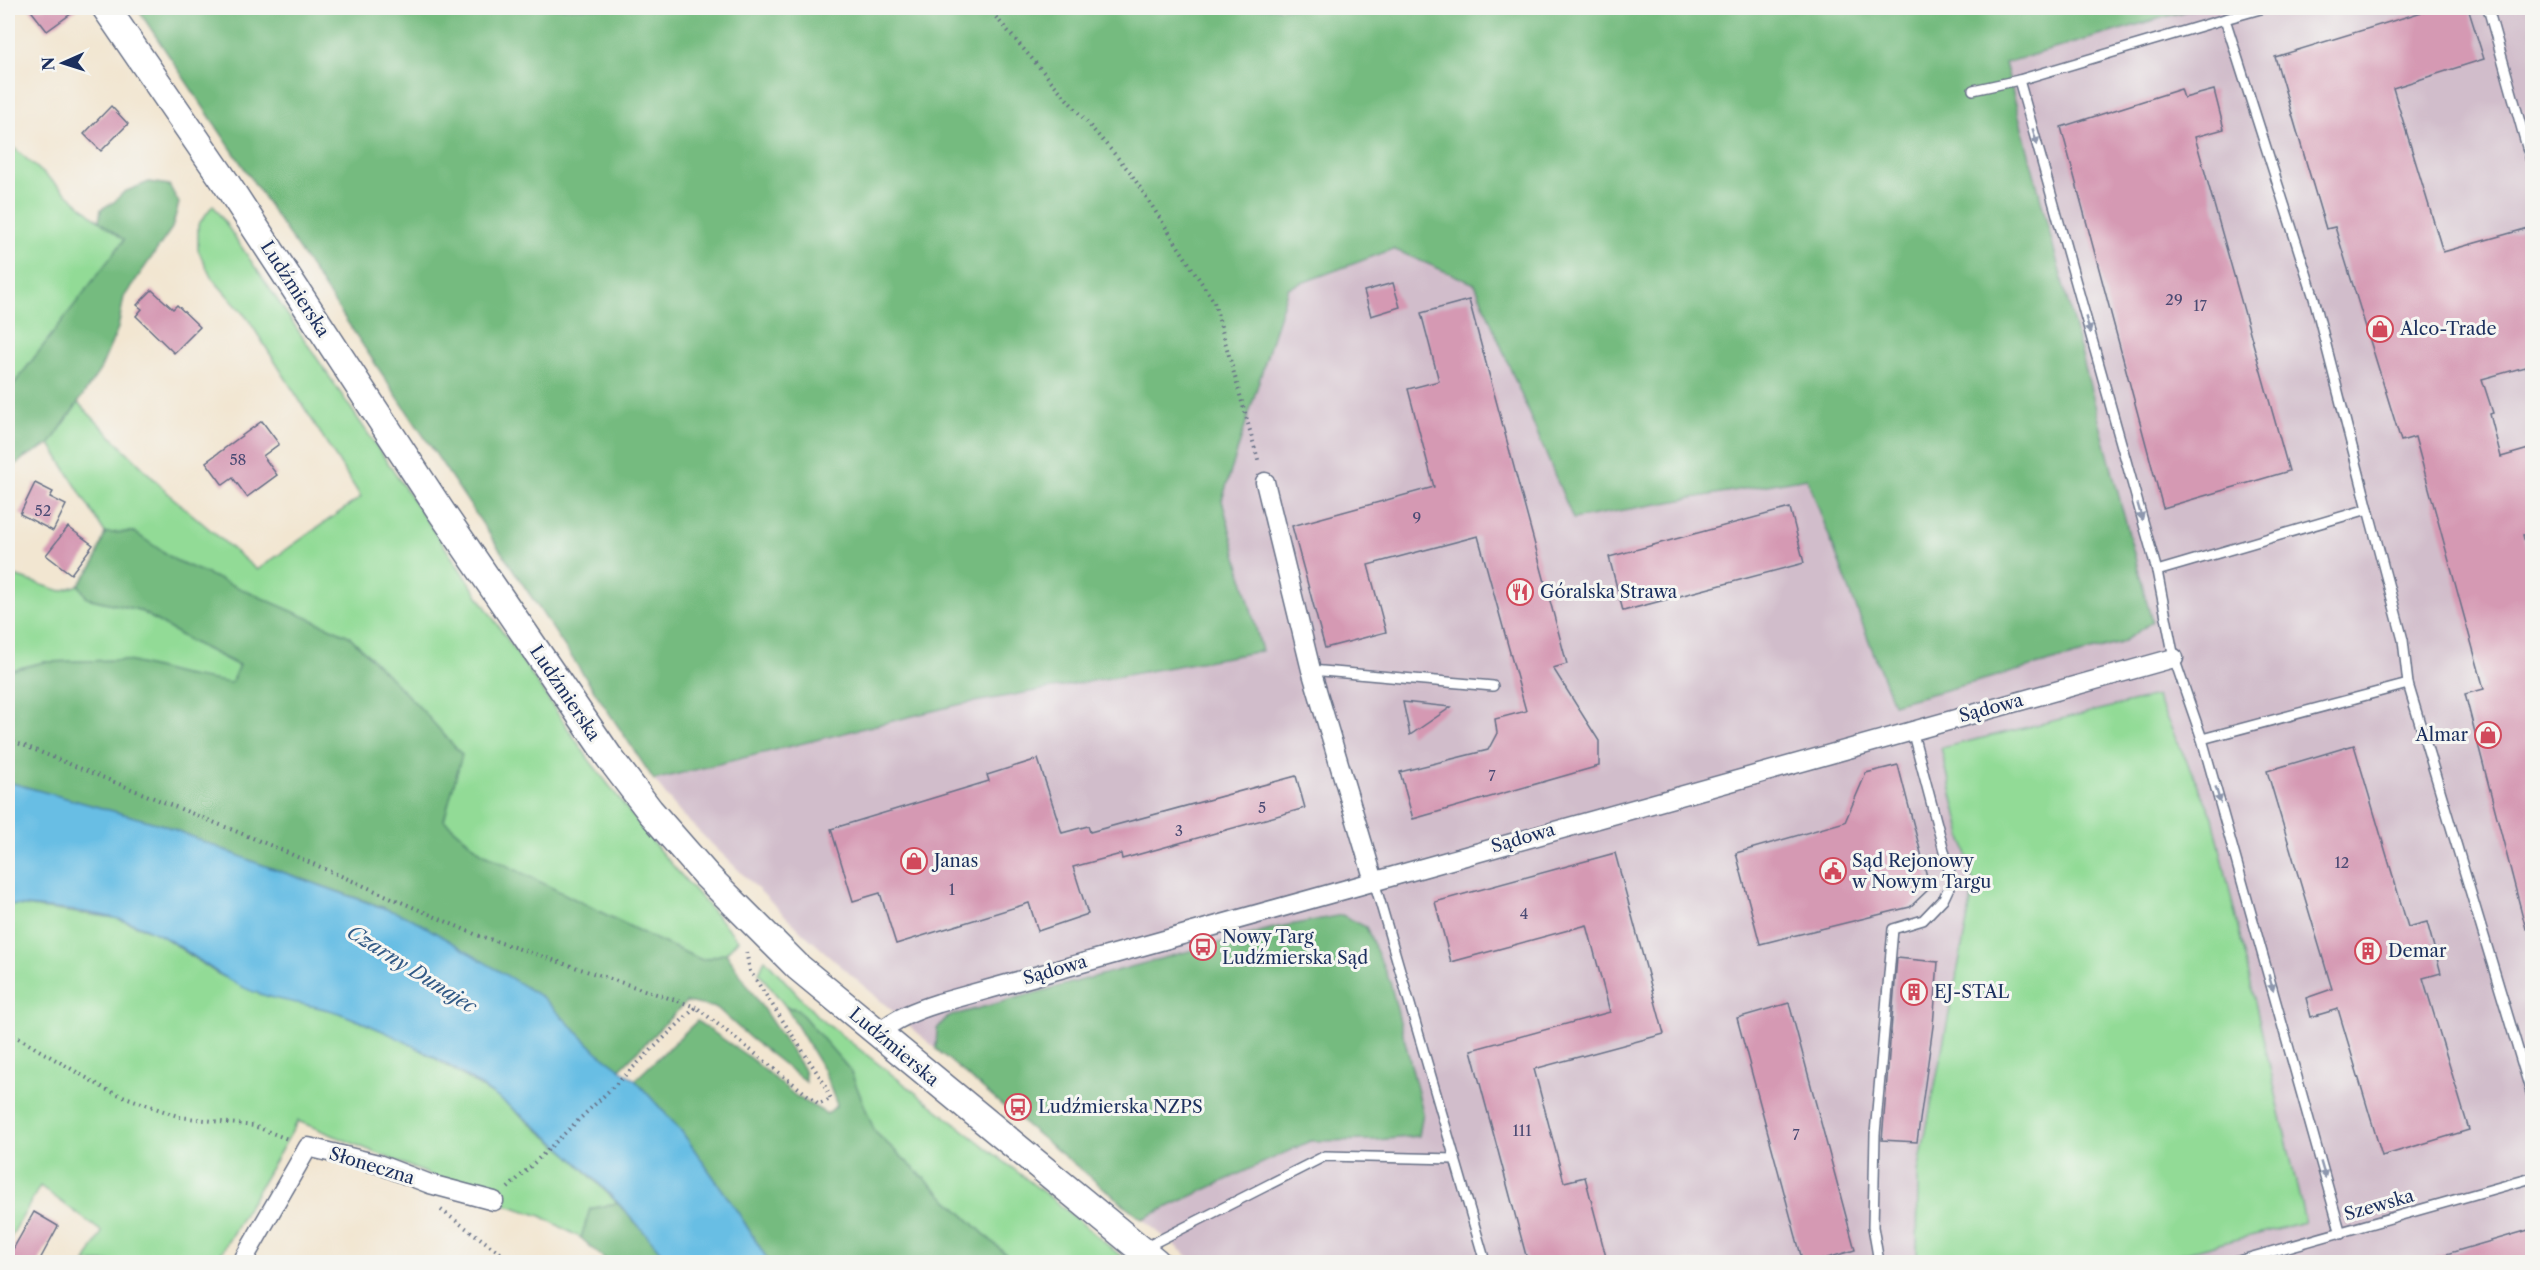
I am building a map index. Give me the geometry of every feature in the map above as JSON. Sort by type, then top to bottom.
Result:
[{"type":"main road","name":"Ludźmierska","points":[[106,8],[226,183],[446,519],[609,757],[650,811],[706,875],[798,967],[1148,1256]]},
{"type":"street","points":[[1264,482],[1311,670],[1374,880]]},
{"type":"street","name":"Sądowa","points":[[878,1034],[887,1026],[912,1012],[939,1003],[2174,658]]},
{"type":"street","name":"Słoneczna","points":[[242,1263],[308,1147],[378,1164],[429,1184],[494,1201]]},
{"type":"lane","points":[[1973,90],[2019,81],[2264,8]]},
{"type":"lane","points":[[2488,8],[2532,165]]},
{"type":"lane","points":[[2225,19],[2314,298],[2403,640],[2408,684],[2532,1096]]},
{"type":"lane","points":[[2019,81],[2157,572],[2174,658],[2202,739],[2341,1234]]},
{"type":"lane","points":[[2157,572],[2368,509]]},
{"type":"lane","points":[[1311,670],[1493,686]]},
{"type":"lane","points":[[2202,739],[2408,684]]},
{"type":"lane","points":[[1879,1263],[1873,1227],[1875,1134],[1893,929],[1923,921],[1944,898],[1952,881],[1912,730]]},
{"type":"lane","points":[[1374,880],[1485,1263]]},
{"type":"lane","points":[[1148,1256],[1325,1156],[1455,1159]]},
{"type":"lane","name":"Szewska","points":[[2235,1263],[2532,1178]]},
{"type":"path","points":[[988,8],[1130,172],[1214,302],[1264,482]]},
{"type":"path","points":[[8,739],[272,846],[477,935],[696,1007],[819,1104],[831,1098],[822,1080],[750,971],[745,947],[764,934]]},
{"type":"path","points":[[510,1186],[696,1007]]},
{"type":"path","points":[[8,1032],[110,1091],[180,1117],[254,1126],[308,1147]]},
{"type":"path","points":[[436,1206],[513,1263]]},
{"type":"shaded area","points":[[2196,8],[2532,8],[2532,1262],[2148,1262],[2305,1222],[1941,749],[1974,886],[1918,1172],[1917,1262],[1195,1262],[1142,1219],[1310,1141],[1377,1140],[1419,1136],[1423,1112],[1390,982],[1274,928],[947,1017],[937,1029],[936,1049],[802,932],[680,813],[654,780],[957,705],[1261,651],[1222,500],[1288,288],[1393,249],[1475,284],[1573,519],[1807,478],[1893,704],[2152,621],[2005,63]]},
{"type":"green space","points":[[137,8],[2196,8],[2005,63],[2152,622],[2121,643],[1893,704],[1807,478],[1573,519],[1475,284],[1393,249],[1288,288],[1222,500],[1262,651],[957,705],[654,780]]},
{"type":"green space","points":[[8,143],[99,221],[125,240],[8,392]]},
{"type":"green space","points":[[149,182],[169,185],[179,203],[172,228],[124,297],[118,328],[100,370],[50,444],[25,457],[8,471],[8,392],[124,240],[99,221],[101,209],[114,202],[124,192]]},
{"type":"green space","points":[[213,205],[590,761],[660,851],[738,940],[726,953],[702,960],[482,853],[444,820],[423,711],[350,637],[174,560],[134,532],[105,533],[50,444],[78,403],[172,497],[257,570],[361,497],[248,319],[211,277],[198,250],[198,225]]},
{"type":"green space","points":[[134,532],[175,560],[349,636],[423,711],[462,755],[444,820],[482,853],[655,939],[702,960],[726,953],[804,1070],[806,1082],[750,1038],[717,1008],[686,1002],[620,1069],[597,1052],[542,997],[385,908],[254,862],[163,825],[8,782],[8,671],[44,662],[124,660],[183,675],[231,683],[239,665],[190,641],[139,610],[87,598],[79,585],[94,564],[105,533]]},
{"type":"green space","points":[[8,574],[61,591],[79,585],[87,598],[139,610],[190,641],[239,666],[231,684],[124,660],[44,662],[8,671]]},
{"type":"green space","points":[[2156,696],[2213,817],[2305,1222],[2148,1262],[1917,1262],[1918,1172],[1974,886],[1941,748]]},
{"type":"green space","points":[[8,904],[115,918],[159,934],[216,973],[260,994],[337,1012],[407,1041],[500,1099],[570,1156],[617,1203],[590,1209],[581,1238],[541,1216],[494,1201],[298,1121],[216,1262],[85,1262],[102,1232],[40,1186],[8,1242]]},
{"type":"green space","points":[[1342,915],[1366,927],[1390,982],[1423,1112],[1419,1136],[1377,1140],[1310,1141],[1142,1219],[936,1049],[937,1029],[947,1017],[1274,928]]},
{"type":"green space","points":[[765,959],[818,1017],[1060,1205],[1128,1262],[1014,1262],[875,1132],[849,1070],[797,1009],[786,1007],[759,973]]},
{"type":"green space","points":[[786,1007],[797,1009],[850,1070],[875,1132],[1014,1262],[769,1262],[682,1132],[635,1080],[697,1021],[749,1057],[797,1097],[827,1114],[837,1105],[823,1069]]},
{"type":"green space","points":[[617,1203],[669,1262],[608,1262],[581,1238],[590,1209]]},
{"type":"water","name":"Czarny Dunajec","points":[[8,782],[163,825],[254,862],[400,914],[416,921],[542,997],[597,1052],[635,1080],[682,1132],[769,1262],[669,1262],[636,1222],[562,1148],[479,1084],[387,1033],[339,1013],[270,997],[232,982],[171,941],[141,926],[84,912],[8,904]]},
{"type":"building","points":[[29,8],[79,8],[47,31]]},
{"type":"building","points":[[2435,8],[2468,8],[2484,59],[2393,88],[2443,252],[2532,227],[2532,365],[2482,379],[2493,413],[2490,414],[2501,457],[2532,448],[2532,534],[2523,535],[2532,572],[2532,928],[2526,929],[2465,694],[2484,689],[2415,437],[2401,441],[2335,227],[2326,229],[2275,57]]},
{"type":"building","points":[[2181,89],[2184,98],[2214,90],[2224,129],[2195,137],[2289,471],[2163,508],[2061,127]]},
{"type":"building","points":[[111,106],[128,124],[101,151],[84,134]]},
{"type":"building","points":[[1393,283],[1400,307],[1371,316],[1364,291]]},
{"type":"building","points":[[152,290],[173,309],[177,305],[200,327],[174,353],[136,316],[142,309],[137,305]]},
{"type":"building","points":[[1469,300],[1567,664],[1553,668],[1599,741],[1599,766],[1413,819],[1400,772],[1488,750],[1497,733],[1495,719],[1526,711],[1478,536],[1368,565],[1386,632],[1325,648],[1292,526],[1434,487],[1408,389],[1439,381],[1421,313]]},
{"type":"building","points":[[262,421],[279,444],[263,456],[277,475],[247,497],[233,478],[223,485],[206,462]]},
{"type":"building","points":[[35,483],[53,492],[50,497],[66,505],[53,531],[20,514]]},
{"type":"building","points":[[1790,508],[1804,563],[1623,611],[1609,557]]},
{"type":"building","points":[[68,527],[93,545],[71,574],[46,555]]},
{"type":"building","points":[[1403,702],[1451,707],[1410,735]]},
{"type":"building","name":"Demar","points":[[2354,745],[2408,927],[2427,922],[2441,973],[2423,978],[2469,1130],[2382,1156],[2338,1009],[2311,1017],[2306,998],[2332,989],[2267,771]]},
{"type":"building","points":[[1038,759],[1062,833],[1088,826],[1090,832],[1296,776],[1305,808],[1122,859],[1121,854],[1073,867],[1088,914],[1038,931],[1029,903],[896,944],[880,893],[853,901],[831,829],[989,781],[987,775]]},
{"type":"building","name":"Sąd Rejonowy w Nowym Targu","points":[[1898,765],[1930,888],[1910,907],[1760,944],[1736,853],[1845,822],[1866,773]]},
{"type":"building","points":[[1615,853],[1664,1034],[1534,1069],[1564,1182],[1585,1177],[1606,1257],[1587,1263],[1528,1263],[1471,1050],[1610,1012],[1587,925],[1451,962],[1435,902]]},
{"type":"building","points":[[1897,958],[1938,962],[1933,1026],[1917,1142],[1882,1140]]},
{"type":"building","points":[[1789,1003],[1855,1250],[1810,1263],[1803,1263],[1737,1018]]},
{"type":"building","points":[[34,1212],[58,1226],[38,1263],[8,1263],[8,1258]]},
{"type":"building","points":[[2532,1229],[2532,1263],[2436,1263],[2436,1257]]},
{"type":"place","name":"Alco-Trade","points":[[2380,329]]},
{"type":"place","name":"Góralska Strawa","points":[[1520,592]]},
{"type":"place","name":"Almar","points":[[2488,735]]},
{"type":"place","name":"Janas","points":[[914,861]]},
{"type":"place","name":"Sąd Rejonowy w Nowym Targu","points":[[1833,871]]},
{"type":"place","name":"Nowy Targ Ludźmierska Sąd","points":[[1203,947]]},
{"type":"place","name":"Demar","points":[[2368,951]]},
{"type":"place","name":"EJ-STAL","points":[[1914,992]]},
{"type":"place","name":"Ludźmierska NZPS","points":[[1018,1107]]}]
